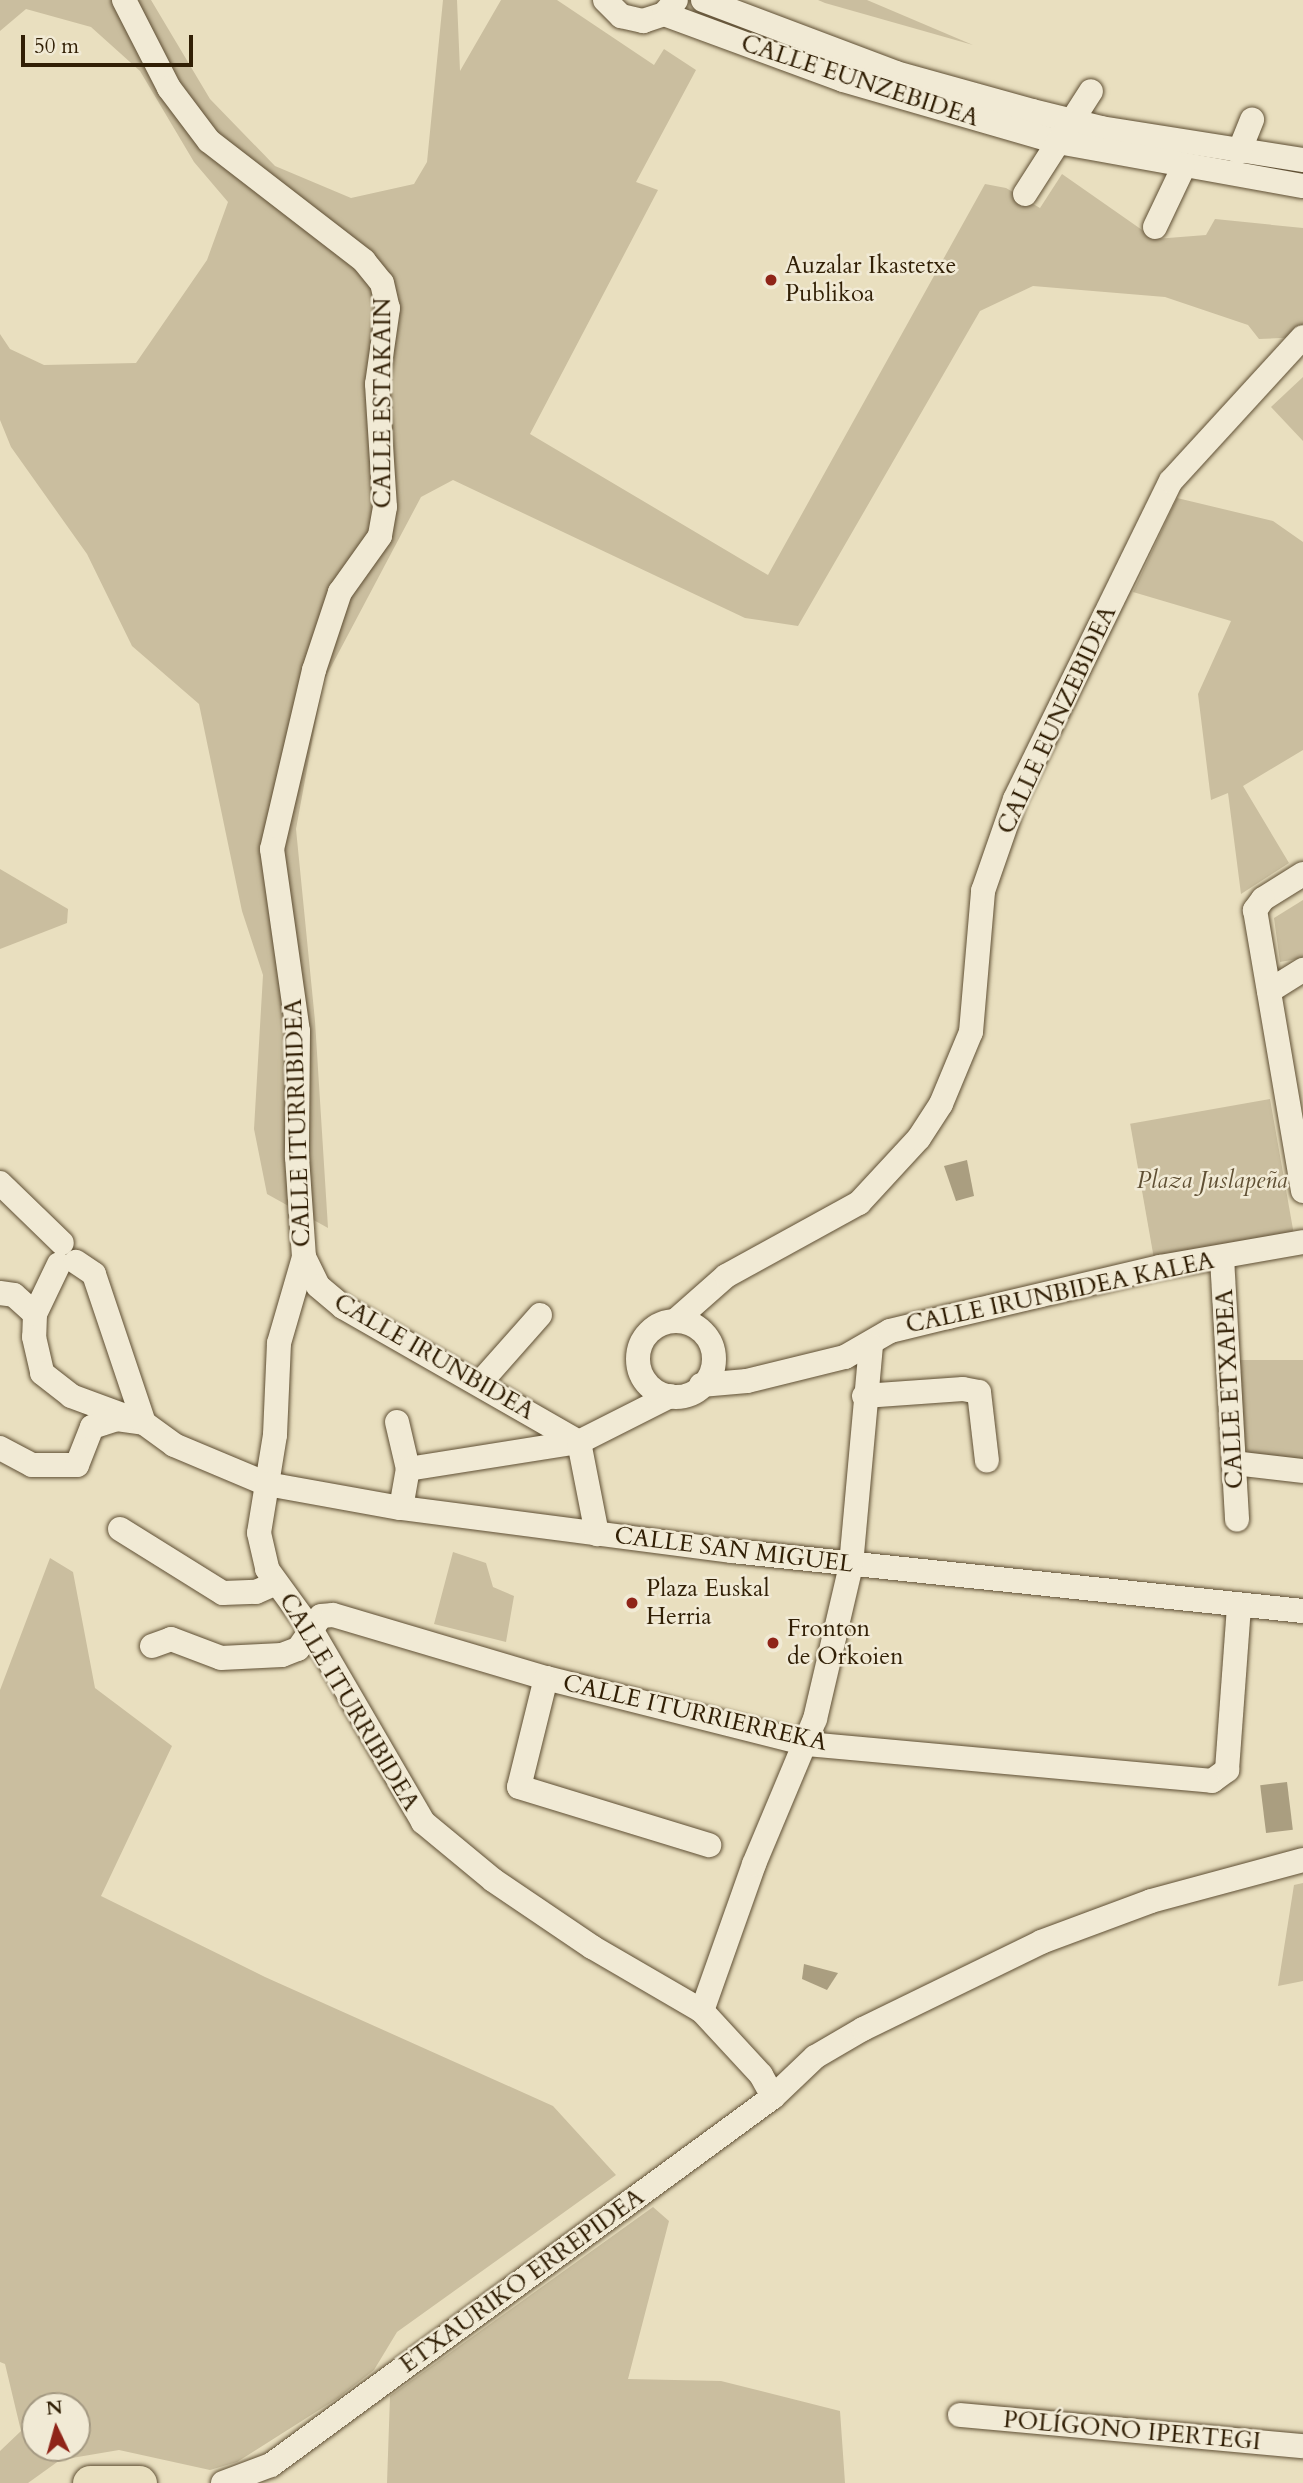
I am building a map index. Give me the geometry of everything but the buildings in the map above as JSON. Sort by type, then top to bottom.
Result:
[{"type":"highway","points":[[90,2483],[139,2483]]},
{"type":"street","name":"CALLE ESTAKAIN","points":[[124,0],[169,88],[209,141],[252,179],[364,261],[382,283],[388,307],[377,384],[385,507],[380,536],[340,592],[314,670],[272,849]]},
{"type":"street","name":"CALLE EUNZEBIDEA","points":[[605,0],[632,20],[670,7],[843,80],[1058,142],[1183,168],[1303,186]]},
{"type":"street","name":"CALLE EUNZEBIDEA","points":[[703,0],[896,73],[1071,121],[1239,152],[1303,160]]},
{"type":"street","points":[[1025,194],[1091,90]]},
{"type":"street","points":[[1239,152],[1252,119]]},
{"type":"street","points":[[1155,227],[1183,168]]},
{"type":"street","name":"CALLE EUNZEBIDEA","points":[[675,1321],[726,1276],[859,1203],[919,1138],[941,1104],[971,1032],[983,891],[1016,799],[1171,481],[1303,337]]},
{"type":"street","name":"CALLE ITURRIBIDEA","points":[[272,849],[298,1031],[297,1157],[304,1257],[279,1343],[275,1435],[259,1533],[267,1569],[312,1631],[423,1822],[493,1880],[570,1932],[702,2011],[761,2075],[773,2097]]},
{"type":"street","points":[[1303,874],[1263,899],[1255,910],[1303,1191]]},
{"type":"street","points":[[1269,991],[1303,970]]},
{"type":"street","points":[[0,1183],[66,1256],[94,1274],[144,1423],[117,1419],[92,1427],[77,1465],[32,1465],[0,1448]]},
{"type":"street","name":"CALLE IRUNBIDEA KALEA","points":[[701,1385],[747,1381],[845,1357],[871,1346],[890,1331],[1160,1267],[1303,1242]]},
{"type":"street","points":[[0,1293],[14,1295],[35,1314],[66,1256]]},
{"type":"street","name":"CALLE IRUNBIDEA","points":[[304,1257],[318,1286],[343,1307],[579,1442]]},
{"type":"street","name":"CALLE ETXAPEA","points":[[1222,1258],[1237,1521]]},
{"type":"street","name":"CALLE SAN MIGUEL","points":[[35,1314],[34,1337],[42,1373],[71,1396],[144,1423],[174,1445],[267,1484],[401,1508],[597,1534],[851,1565],[1303,1611]]},
{"type":"street","points":[[478,1384],[540,1315]]},
{"type":"street","points":[[408,1469],[579,1442],[670,1396],[683,1396],[701,1385],[712,1367],[711,1346],[699,1329],[675,1321],[648,1333],[638,1355],[646,1382],[670,1396]]},
{"type":"street","points":[[702,2011],[754,1864],[807,1744],[851,1565],[864,1396],[871,1346]]},
{"type":"street","points":[[864,1396],[963,1389],[979,1392],[987,1461]]},
{"type":"street","points":[[397,1422],[408,1469],[401,1508]]},
{"type":"street","points":[[579,1442],[597,1534]]},
{"type":"street","points":[[1234,1463],[1303,1471]]},
{"type":"street","points":[[120,1529],[223,1593],[256,1592],[276,1583]]},
{"type":"street","name":"CALLE ITURRIERREKA","points":[[152,1646],[171,1639],[220,1658],[282,1655],[298,1649],[321,1616],[333,1615],[546,1678],[807,1744],[1212,1781],[1227,1770],[1239,1605]]},
{"type":"street","points":[[546,1678],[519,1787],[709,1845]]},
{"type":"street","name":"ETXAURIKO ERREPIDEA","points":[[223,2483],[265,2474],[773,2097],[815,2057],[863,2029],[1041,1942],[1151,1901],[1303,1860]]},
{"type":"street","name":"ETXAURIKO ERREPIDEA","points":[[773,2097],[996,1978],[1159,1913],[1303,1877]]},
{"type":"street","name":"POLÍGONO IPERTEGI","points":[[960,2415],[1303,2446]]},
{"type":"green space","points":[[0,0],[151,0],[210,99],[275,166],[351,198],[414,184],[427,162],[443,0],[457,0],[460,71],[501,0],[557,0],[654,65],[664,49],[696,70],[636,182],[658,190],[530,434],[768,575],[985,184],[1006,188],[1040,208],[1062,174],[1155,239],[1206,235],[1215,219],[1303,228],[1303,337],[1259,339],[1248,325],[1165,297],[1033,286],[980,311],[798,626],[745,618],[453,480],[421,497],[323,682],[296,829],[315,1021],[328,1228],[267,1194],[254,1129],[263,975],[242,911],[199,704],[132,646],[87,554],[11,447],[0,420],[0,334],[10,349],[44,365],[136,363],[207,260],[228,202],[194,162],[140,71],[91,27],[26,9],[0,31]]},
{"type":"green space","points":[[818,0],[867,0],[973,45],[825,3]]},
{"type":"green space","points":[[1303,377],[1303,441],[1271,407]]},
{"type":"green space","points":[[1177,498],[1273,521],[1303,542],[1303,750],[1243,786],[1289,863],[1241,894],[1228,793],[1211,800],[1198,694],[1231,621],[1133,592]]},
{"type":"green space","points":[[0,869],[68,909],[67,923],[0,949]]},
{"type":"green space","points":[[1303,900],[1303,958],[1280,962],[1274,918]]},
{"type":"green space","name":"Plaza Juslapeña","points":[[1270,1099],[1294,1238],[1155,1263],[1130,1124]]},
{"type":"green space","points":[[1237,1360],[1303,1360],[1303,1459],[1249,1453],[1243,1444]]},
{"type":"green space","points":[[453,1552],[486,1563],[493,1587],[514,1596],[506,1642],[434,1624]]},
{"type":"green space","points":[[50,1558],[73,1572],[95,1688],[172,1746],[101,1896],[265,1977],[553,2106],[616,2175],[397,2332],[374,2370],[338,2398],[237,2462],[210,2470],[119,2450],[91,2455],[91,2392],[21,2392],[21,2431],[5,2364],[0,2362],[0,1690]]},
{"type":"green space","points":[[1303,1883],[1303,1981],[1278,1986],[1294,1885]]},
{"type":"green space","points":[[653,2207],[669,2221],[628,2379],[721,2381],[840,2411],[845,2483],[387,2483],[390,2396]]},
{"type":"green space","points":[[21,2431],[21,2462],[57,2462],[28,2483],[0,2483],[0,2451]]},
{"type":"shaded area","points":[[967,1160],[974,1196],[956,1201],[944,1166]]},
{"type":"shaded area","points":[[1287,1782],[1293,1830],[1266,1833],[1260,1785]]},
{"type":"shaded area","points":[[804,1964],[838,1973],[827,1990],[802,1979]]},
{"type":"place","name":"Auzalar Ikastetxe Publikoa","points":[[771,280]]},
{"type":"place","name":"Plaza Euskal Herria","points":[[632,1603]]},
{"type":"place","name":"Fronton de Orkoien","points":[[773,1643]]}]
